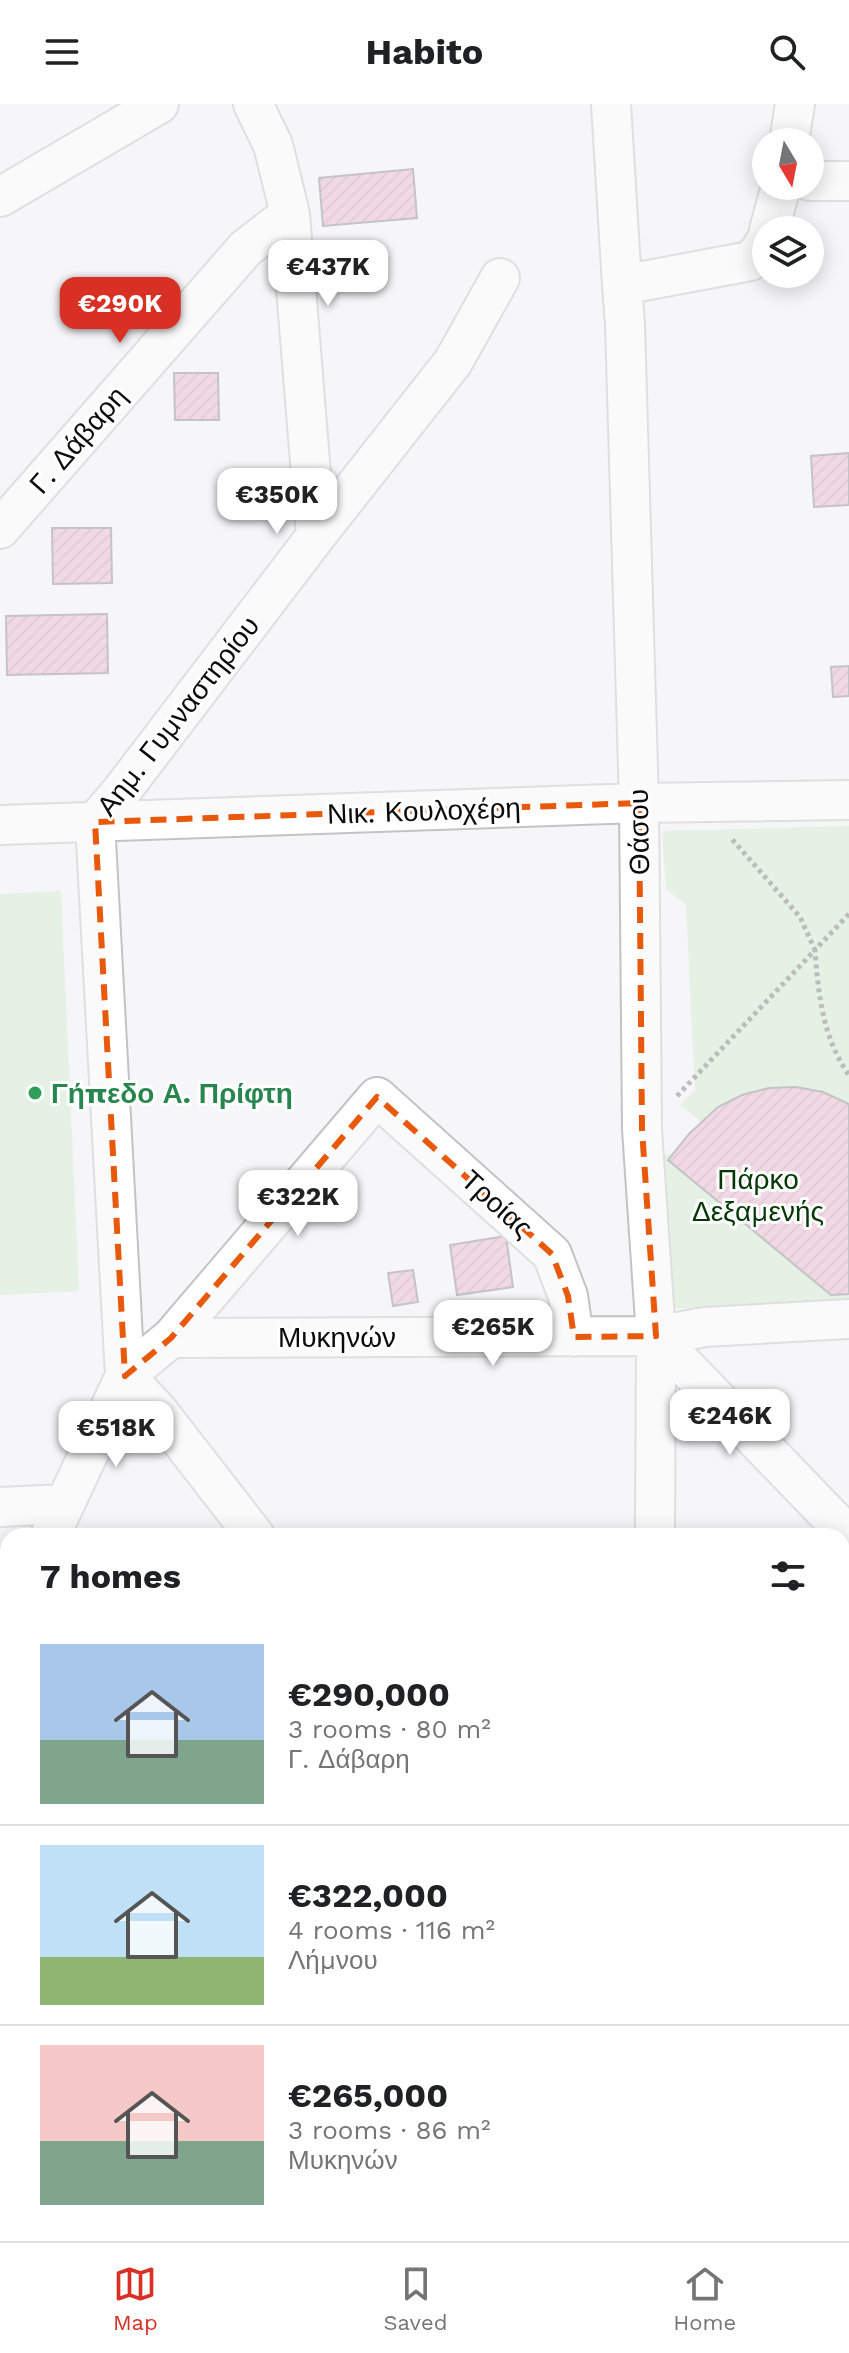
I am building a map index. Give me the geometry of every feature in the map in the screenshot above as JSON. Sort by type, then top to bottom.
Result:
[{"type":"street","points":[[0,197],[159,104]]},
{"type":"street","points":[[253,104],[273,145],[290,214],[316,536]]},
{"type":"street","name":"Θάσου","points":[[611,104],[625,324],[639,803],[642,1129],[656,1336],[655,1528]]},
{"type":"street","points":[[791,128],[795,104]]},
{"type":"street","points":[[824,181],[849,181]]},
{"type":"street","name":"Γ. Δάβαρη","points":[[0,529],[246,248],[290,214]]},
{"type":"street","points":[[622,285],[752,259]]},
{"type":"street","name":"Αημ. Γυμναστηρίου","points":[[125,1376],[95,822],[453,362],[500,278]]},
{"type":"street","name":"Νικ. Κουλοχέρη","points":[[0,825],[639,803],[849,800]]},
{"type":"street","name":"Τροίας","points":[[171,1338],[377,1097],[552,1254],[568,1296],[574,1337]]},
{"type":"street","name":"Μυκηνών","points":[[171,1338],[656,1336],[705,1327],[849,1319]]},
{"type":"street","points":[[656,1336],[841,1528]]},
{"type":"street","points":[[0,1507],[58,1520],[125,1376],[171,1338]]},
{"type":"street","points":[[125,1376],[158,1411],[249,1528]]},
{"type":"path","points":[[704,802],[724,830],[800,917],[815,950],[817,981],[826,1027],[837,1058],[849,1075]]},
{"type":"path","points":[[642,1129],[668,1106],[849,914]]},
{"type":"highlighted area","points":[[639,803],[642,1129],[656,1336],[574,1337],[568,1296],[552,1254],[377,1097],[171,1338],[125,1376],[95,822]]},
{"type":"green space","name":"Πάρκο Δεξαμενής","points":[[849,826],[849,1301],[667,1309],[671,1251],[665,1155],[673,1153],[701,1122],[680,1105],[695,1090],[686,905],[666,889],[662,831]]},
{"type":"green space","name":"Γήπεδο Α. Πρίφτη","points":[[61,891],[79,1291],[0,1295],[0,894]]},
{"type":"building","points":[[413,169],[417,218],[323,226],[319,178]]},
{"type":"building","points":[[174,373],[218,373],[219,420],[175,420]]},
{"type":"building","points":[[849,453],[849,505],[814,507],[811,456]]},
{"type":"building","points":[[52,528],[111,528],[112,583],[53,584]]},
{"type":"building","points":[[107,614],[108,673],[7,675],[6,616]]},
{"type":"building","points":[[849,666],[849,696],[833,697],[831,667]]},
{"type":"building","points":[[796,1087],[823,1092],[849,1104],[849,1294],[831,1295],[668,1160],[689,1134],[718,1107],[742,1095],[769,1088]]},
{"type":"building","points":[[506,1236],[513,1287],[457,1295],[450,1245]]},
{"type":"building","points":[[413,1270],[418,1302],[393,1306],[388,1273]]},
{"type":"place","name":"Γήπεδο Α. Πρίφτη","points":[[35,1093]]}]
